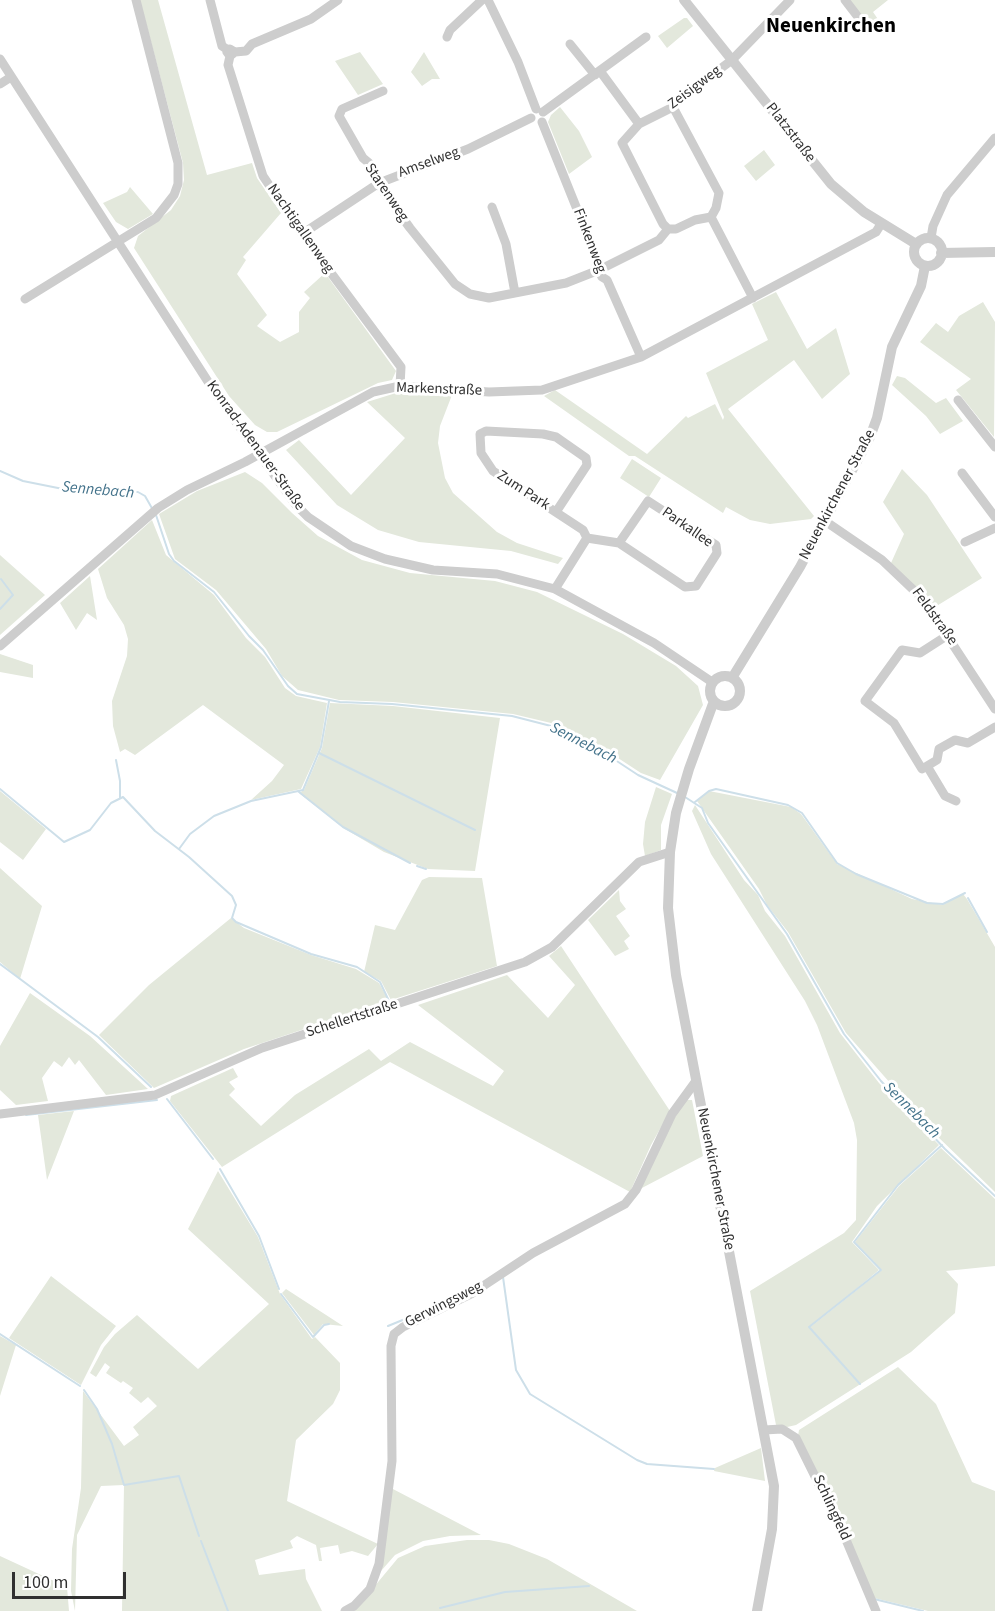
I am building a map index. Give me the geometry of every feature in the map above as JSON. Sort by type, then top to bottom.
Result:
[{"type":"street","points":[[25,299],[156,218],[167,208],[174,195],[179,176],[178,163],[136,0]]},
{"type":"street","name":"Nachtigallenweg","points":[[210,0],[222,46],[231,53],[228,64],[263,176],[302,234],[400,368],[400,386]]},
{"type":"street","points":[[231,53],[246,51],[252,44],[311,19],[338,0]]},
{"type":"street","points":[[447,37],[450,30],[482,0]]},
{"type":"street","name":"Finkenweg","points":[[488,0],[518,62],[597,259],[599,270],[607,280],[641,357]]},
{"type":"street","name":"Platzstraße","points":[[684,0],[831,184],[864,213],[916,244]]},
{"type":"street","name":"Zeisigweg","points":[[639,124],[673,107],[680,99],[732,60],[790,0]]},
{"type":"street","points":[[845,0],[868,30]]},
{"type":"street","name":"Amselweg","points":[[302,234],[379,183],[468,149],[538,115],[646,37]]},
{"type":"street","points":[[570,44],[639,124],[622,143],[663,224],[668,229],[676,229],[695,220],[711,218]]},
{"type":"street","name":"Konrad-Adenauer-Straße","points":[[0,59],[118,243],[258,454],[308,517],[351,546],[409,565],[433,570],[497,574],[555,589],[654,643],[712,682]]},
{"type":"street","points":[[0,84],[11,77]]},
{"type":"street","name":"Starenweg","points":[[383,91],[342,109],[339,116],[379,183],[410,228],[454,284],[477,296],[489,298],[566,283],[599,270]]},
{"type":"street","points":[[673,107],[719,193],[711,218],[753,298]]},
{"type":"street","points":[[931,238],[947,195],[966,169],[995,138]]},
{"type":"street","points":[[492,207],[506,244],[515,294]]},
{"type":"street","name":"Markenstraße","points":[[0,646],[154,511],[373,392],[400,386],[524,393],[542,390],[641,357],[876,232],[881,224]]},
{"type":"street","points":[[599,270],[659,240],[668,229]]},
{"type":"street","points":[[931,238],[940,246],[941,254],[938,262],[925,266],[915,257],[916,244],[923,239],[931,238]]},
{"type":"street","points":[[941,254],[995,252]]},
{"type":"street","name":"Neuenkirchener Straße","points":[[732,678],[825,521],[870,437],[877,418],[892,347],[921,286],[925,266]]},
{"type":"street","points":[[958,400],[995,447]]},
{"type":"street","name":"Zum Park","points":[[556,512],[587,465],[586,458],[556,437],[543,434],[486,431],[480,434],[481,453],[493,471],[584,531],[587,538]]},
{"type":"street","points":[[962,473],[995,517]]},
{"type":"street","name":"Parkallee","points":[[587,538],[619,543],[685,587],[696,586],[717,553],[716,545],[648,501],[619,543]]},
{"type":"street","name":"Feldstraße","points":[[825,521],[904,578],[932,609],[995,709]]},
{"type":"street","points":[[965,542],[995,528]]},
{"type":"street","points":[[555,589],[587,538]]},
{"type":"street","points":[[948,635],[920,653],[902,650],[865,701],[894,723],[922,769],[937,760],[939,749],[955,740],[968,743],[995,727]]},
{"type":"street","points":[[718,678],[732,678],[737,682],[739,695],[730,705],[719,703],[710,692],[712,682],[718,678]]},
{"type":"street","name":"Neuenkirchener Straße","points":[[719,703],[696,749],[681,795],[670,852],[668,908],[672,950],[696,1082],[772,1478],[774,1509],[757,1611]]},
{"type":"street","points":[[927,766],[945,796],[956,801]]},
{"type":"street","name":"Schellertstraße","points":[[0,1114],[155,1095],[262,1048],[525,962],[552,947],[639,862],[670,852]]},
{"type":"street","name":"Gerwingsweg","points":[[345,1611],[354,1606],[369,1589],[379,1564],[392,1461],[391,1346],[394,1334],[403,1327],[471,1294],[532,1253],[625,1204],[636,1190],[672,1114],[696,1082]]},
{"type":"street","name":"Schlingfeld","points":[[764,1430],[782,1429],[796,1438],[844,1534],[876,1611]]},
{"type":"shaded area","points":[[140,0],[158,0],[207,175],[252,163],[257,178],[281,213],[243,257],[246,260],[237,274],[267,315],[257,326],[280,342],[299,332],[299,312],[310,298],[304,292],[325,273],[396,371],[392,380],[378,383],[277,432],[267,432],[255,425],[229,396],[134,248],[138,236],[171,210],[180,196],[184,180],[183,163]]},
{"type":"shaded area","points":[[849,0],[888,0],[873,12],[882,25],[870,26]]},
{"type":"shaded area","points":[[687,18],[693,26],[667,48],[658,36]]},
{"type":"shaded area","points":[[360,52],[383,84],[358,95],[335,61]]},
{"type":"shaded area","points":[[424,52],[440,79],[432,79],[422,86],[411,72]]},
{"type":"shaded area","points":[[560,107],[579,131],[592,157],[569,174],[548,122],[551,115]]},
{"type":"shaded area","points":[[764,150],[775,165],[756,181],[744,166]]},
{"type":"shaded area","points":[[130,187],[153,214],[128,229],[116,222],[103,203],[127,192]]},
{"type":"shaded area","points":[[776,292],[807,349],[836,328],[850,374],[822,399],[794,360],[728,409],[814,516],[811,519],[770,524],[750,520],[726,507],[723,513],[635,456],[629,456],[544,396],[555,390],[647,454],[686,416],[688,418],[715,404],[723,420],[724,417],[706,373],[768,340],[752,304]]},
{"type":"shaded area","points":[[983,302],[995,322],[994,437],[956,390],[971,379],[920,342],[936,323],[948,332],[959,316]]},
{"type":"shaded area","points":[[897,376],[905,378],[936,403],[946,398],[963,421],[940,434],[926,416],[892,385]]},
{"type":"shaded area","points":[[396,393],[452,395],[440,426],[438,443],[445,478],[453,493],[497,532],[517,543],[563,558],[558,564],[511,551],[419,542],[378,530],[337,505],[286,450],[299,440],[351,495],[405,438],[367,402]]},
{"type":"shaded area","points":[[632,459],[661,478],[649,497],[620,478]]},
{"type":"shaded area","points":[[902,469],[927,495],[982,578],[935,607],[891,563],[904,534],[883,502]]},
{"type":"shaded area","points":[[245,472],[262,483],[318,536],[362,560],[410,573],[495,581],[537,592],[623,634],[676,666],[698,686],[703,705],[660,780],[641,773],[598,745],[551,723],[513,714],[393,702],[339,700],[298,690],[282,676],[266,649],[216,590],[175,559],[159,514],[197,491]]},
{"type":"shaded area","points":[[152,520],[166,555],[214,595],[246,638],[265,657],[285,688],[296,696],[327,703],[320,747],[301,789],[251,800],[272,781],[284,765],[203,705],[135,755],[125,749],[120,752],[113,726],[112,701],[127,656],[128,639],[124,625],[107,598],[98,569]]},
{"type":"shaded area","points":[[0,555],[45,595],[0,635]]},
{"type":"shaded area","points":[[90,576],[97,620],[87,613],[76,630],[60,603]]},
{"type":"shaded area","points":[[0,654],[33,665],[33,678],[0,672]]},
{"type":"shaded area","points":[[330,703],[393,706],[500,718],[475,871],[428,869],[384,852],[345,829],[299,793],[304,790],[322,748]]},
{"type":"shaded area","points":[[656,787],[672,794],[661,825],[661,850],[645,856],[643,844],[645,822]]},
{"type":"shaded area","points":[[0,791],[46,829],[23,860],[0,842]]},
{"type":"shaded area","points":[[709,791],[791,807],[801,814],[837,864],[912,899],[943,905],[963,894],[967,899],[995,947],[995,1192],[936,1135],[846,1033],[788,932],[767,905],[759,889],[697,801]]},
{"type":"shaded area","points":[[695,805],[744,880],[758,895],[765,911],[785,936],[840,1033],[879,1083],[939,1145],[877,1206],[852,1242],[879,1270],[809,1328],[882,1270],[855,1242],[899,1186],[941,1148],[995,1199],[995,1266],[946,1271],[958,1284],[955,1313],[911,1352],[796,1425],[787,1427],[776,1425],[750,1291],[844,1233],[856,1220],[857,1140],[854,1123],[817,1025],[805,1001],[711,854],[692,811]]},
{"type":"shaded area","points":[[0,868],[42,906],[20,979],[0,962]]},
{"type":"shaded area","points":[[429,877],[482,878],[497,966],[391,1000],[381,981],[364,972],[375,925],[395,930],[422,880]]},
{"type":"shaded area","points":[[619,890],[620,901],[626,909],[616,916],[630,936],[624,941],[629,949],[615,956],[588,920]]},
{"type":"shaded area","points":[[231,918],[244,928],[311,955],[356,969],[379,983],[389,1001],[244,1049],[154,1088],[99,1035],[149,985]]},
{"type":"shaded area","points":[[561,946],[670,1111],[651,1145],[630,1192],[390,1062],[222,1167],[170,1101],[171,1096],[233,1068],[238,1077],[229,1082],[235,1089],[229,1095],[261,1126],[295,1095],[369,1049],[381,1061],[410,1042],[493,1086],[504,1071],[418,1005],[507,975],[548,1018],[575,985],[549,956]]},
{"type":"shaded area","points":[[30,993],[90,1036],[148,1089],[106,1095],[79,1060],[75,1065],[69,1057],[62,1067],[54,1061],[42,1078],[48,1101],[16,1105],[0,1090],[0,1046]]},
{"type":"shaded area","points":[[687,1100],[692,1100],[703,1156],[640,1189],[676,1115]]},
{"type":"shaded area","points":[[74,1111],[47,1180],[38,1115]]},
{"type":"shaded area","points":[[218,1171],[258,1237],[280,1294],[312,1339],[315,1337],[340,1363],[340,1390],[333,1404],[296,1440],[287,1501],[378,1544],[368,1556],[352,1551],[340,1554],[338,1545],[320,1548],[322,1561],[319,1561],[316,1545],[297,1536],[290,1541],[293,1548],[255,1560],[259,1575],[305,1569],[306,1579],[322,1611],[122,1611],[124,1485],[101,1486],[77,1535],[75,1611],[71,1591],[72,1549],[81,1488],[83,1391],[124,1446],[139,1435],[133,1427],[157,1406],[148,1397],[141,1403],[129,1393],[133,1388],[106,1373],[110,1367],[105,1363],[96,1377],[90,1373],[104,1347],[137,1315],[198,1369],[269,1304],[188,1229]]},
{"type":"shaded area","points":[[51,1276],[116,1326],[101,1345],[81,1385],[9,1338]]},
{"type":"shaded area","points":[[286,1289],[343,1326],[323,1324],[314,1335],[282,1293]]},
{"type":"shaded area","points":[[0,1336],[16,1345],[0,1396]]},
{"type":"shaded area","points":[[898,1367],[936,1404],[972,1482],[995,1491],[995,1611],[928,1611],[874,1598],[798,1436],[799,1430]]},
{"type":"shaded area","points":[[761,1448],[765,1481],[714,1471],[715,1468]]},
{"type":"shaded area","points":[[391,1488],[481,1535],[450,1536],[423,1541],[395,1555],[381,1571]]},
{"type":"shaded area","points":[[467,1540],[489,1540],[509,1544],[547,1559],[637,1611],[354,1611],[398,1558],[425,1546]]},
{"type":"shaded area","points":[[0,1556],[67,1587],[69,1611],[0,1611]]},
{"type":"waterway","name":"Sennebach","points":[[0,471],[23,481],[73,491],[138,492],[145,496],[153,510]]},
{"type":"waterway","name":"Sennebach","points":[[156,515],[169,554],[174,561],[214,592],[263,650],[288,686],[297,694],[340,702],[392,704],[512,716],[551,726],[597,748],[638,775],[677,793]]},
{"type":"waterway","points":[[0,609],[13,595],[1,579]]},
{"type":"waterway","points":[[179,849],[190,834],[214,816],[251,801],[303,790],[321,747],[329,701]]},
{"type":"waterway","points":[[319,753],[475,830]]},
{"type":"waterway","points":[[116,760],[120,798]]},
{"type":"waterway","points":[[0,789],[64,842],[90,830],[111,803],[123,797],[155,831],[189,857],[232,896],[236,905],[232,918],[236,922],[311,954],[357,967],[380,982],[389,1001]]},
{"type":"waterway","points":[[695,802],[709,791],[716,789],[788,805],[802,813],[837,863],[856,874],[927,903],[943,904],[965,893]]},
{"type":"waterway","points":[[299,792],[343,827],[410,863]]},
{"type":"waterway","name":"Sennebach","points":[[685,797],[702,808],[708,823],[787,934],[844,1034],[881,1081],[945,1149],[995,1196]]},
{"type":"waterway","points":[[417,866],[426,869]]},
{"type":"waterway","points":[[968,898],[987,932]]},
{"type":"waterway","points":[[0,964],[98,1037],[151,1087]]},
{"type":"waterway","points":[[167,1099],[213,1159]]},
{"type":"waterway","points":[[26,1115],[157,1100]]},
{"type":"waterway","points":[[860,1384],[809,1327],[881,1270],[854,1242],[898,1185],[942,1145]]},
{"type":"waterway","points":[[220,1169],[259,1236],[279,1289]]},
{"type":"waterway","points":[[503,1277],[516,1370],[530,1394],[637,1460],[647,1464],[714,1469]]},
{"type":"waterway","points":[[281,1294],[313,1337],[324,1325],[329,1324]]},
{"type":"waterway","points":[[388,1326],[427,1310]]},
{"type":"waterway","points":[[0,1334],[80,1386]]},
{"type":"waterway","points":[[84,1390],[97,1409],[112,1444],[124,1485],[179,1476],[199,1536]]},
{"type":"waterway","points":[[201,1541],[228,1611]]},
{"type":"waterway","points":[[440,1608],[505,1592],[589,1586]]},
{"type":"waterway","points":[[874,1599],[923,1611]]},
{"type":"district","name":"Neuenkirchen","points":[[831,27]]}]
